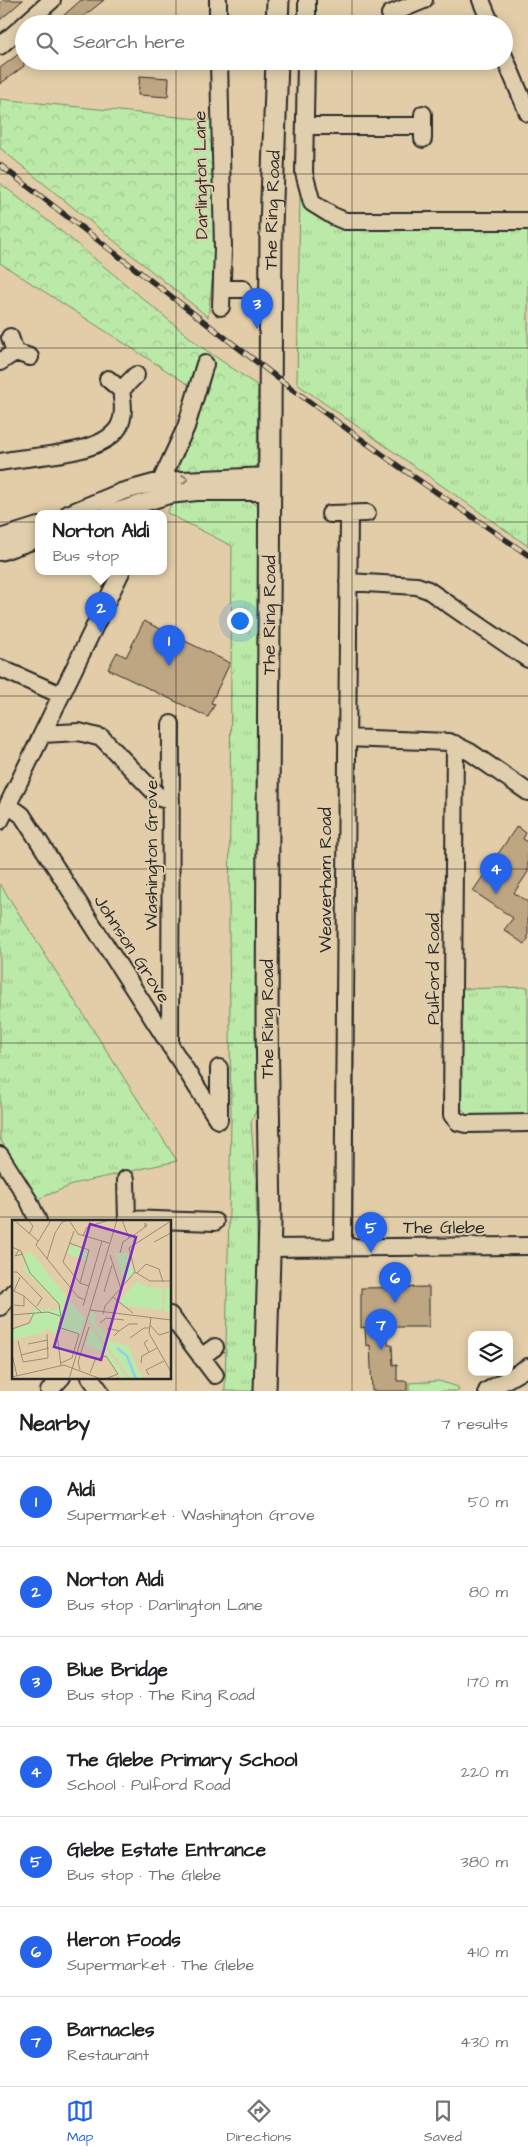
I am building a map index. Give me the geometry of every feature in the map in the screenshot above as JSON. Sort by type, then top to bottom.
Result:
[{"type":"main road","points":[[278,0],[278,15]]},
{"type":"main road","name":"The Ring Road","points":[[270,1248],[266,1020],[271,227],[276,70]]},
{"type":"main road","points":[[265,1391],[270,1248]]},
{"type":"street","points":[[34,15],[52,0]]},
{"type":"street","points":[[218,0],[218,15]]},
{"type":"street","points":[[307,0],[307,15]]},
{"type":"street","points":[[390,13],[424,0]]},
{"type":"street","points":[[481,0],[487,15]]},
{"type":"street","points":[[0,46],[15,32]]},
{"type":"street","name":"Darlington Lane","points":[[219,70],[223,288],[221,307]]},
{"type":"street","points":[[306,70],[304,173],[312,203],[345,221],[528,221]]},
{"type":"street","points":[[510,70],[528,113]]},
{"type":"street","points":[[306,126],[423,126]]},
{"type":"street","points":[[223,288],[243,289]]},
{"type":"street","points":[[0,362],[18,349]]},
{"type":"street","points":[[161,481],[186,426],[205,364]]},
{"type":"street","points":[[121,390],[136,375]]},
{"type":"street","points":[[0,462],[76,452],[99,443],[118,429],[124,409],[121,390],[108,379]]},
{"type":"street","points":[[161,481],[169,495]]},
{"type":"street","points":[[77,510],[120,492],[161,481],[270,484]]},
{"type":"street","points":[[130,510],[169,495],[270,484]]},
{"type":"street","points":[[120,492],[127,510]]},
{"type":"street","points":[[330,514],[367,513]]},
{"type":"street","name":"Weaverham Road","points":[[343,1247],[349,514]]},
{"type":"street","points":[[0,538],[35,527]]},
{"type":"street","points":[[0,552],[35,540]]},
{"type":"street","points":[[0,821],[120,575]]},
{"type":"street","points":[[348,582],[417,586],[428,590],[528,659]]},
{"type":"street","points":[[0,668],[61,695]]},
{"type":"street","name":"Washington Grove","points":[[170,1046],[171,724]]},
{"type":"street","points":[[43,734],[79,732],[102,738],[160,798],[171,801]]},
{"type":"street","points":[[346,738],[438,740],[456,744],[528,792]]},
{"type":"street","name":"Pulford Road","points":[[456,744],[452,1115],[458,1122],[466,1124],[528,1123]]},
{"type":"street","name":"Johnson Grove","points":[[8,805],[22,815],[219,1120],[219,1068]]},
{"type":"street","points":[[0,1155],[29,1201],[38,1220]]},
{"type":"street","points":[[126,1179],[127,1220]]},
{"type":"street","points":[[171,1221],[215,1222]]},
{"type":"street","name":"The Glebe","points":[[270,1248],[528,1246]]},
{"type":"street","points":[[0,1307],[12,1293]]},
{"type":"street","points":[[171,1316],[215,1375]]},
{"type":"street","points":[[201,1357],[215,1347]]},
{"type":"street","points":[[487,1391],[528,1368]]},
{"type":"street","points":[[49,1391],[61,1378]]},
{"type":"street","points":[[91,1378],[100,1391]]},
{"type":"green space","points":[[0,99],[218,121],[215,257],[208,317],[0,148]]},
{"type":"green space","points":[[0,183],[200,346],[258,386],[257,465],[248,474],[180,474],[179,463],[205,389],[192,387],[0,263]]},
{"type":"green space","points":[[300,192],[335,217],[528,219],[528,546],[297,384]]},
{"type":"green space","points":[[215,497],[249,500],[260,509],[261,1100],[251,1122],[256,1186],[259,1336],[257,1391],[225,1391],[231,1122],[229,925],[232,546],[167,513],[173,501]]},
{"type":"green space","points":[[0,884],[177,1161],[77,1183],[38,1199],[0,1139]]},
{"type":"green space","points":[[528,987],[528,1115],[468,1115],[460,1107],[462,989]]},
{"type":"green space","points":[[439,1381],[458,1387],[459,1391],[409,1391],[409,1383]]},
{"type":"building","points":[[4,0],[23,0],[0,20],[0,3]]},
{"type":"building","points":[[81,0],[104,0],[85,15],[64,15]]},
{"type":"building","points":[[15,57],[15,70],[19,70],[0,84],[0,68]]},
{"type":"building","points":[[140,76],[169,78],[168,97],[138,95]]},
{"type":"building","points":[[144,621],[230,663],[211,703],[215,704],[208,717],[108,669],[117,652],[126,657]]},
{"type":"building","points":[[517,826],[526,833],[523,839],[528,842],[528,872],[514,893],[528,902],[528,939],[524,944],[504,930],[513,918],[473,891]]},
{"type":"building","points":[[429,1287],[429,1327],[388,1327],[388,1345],[392,1345],[393,1365],[397,1364],[397,1381],[407,1381],[407,1391],[372,1391],[370,1345],[366,1346],[365,1327],[361,1328],[361,1288]]},
{"type":"railway","points":[[0,165],[292,389],[401,468],[528,555]]},
{"type":"place","name":"Blue Bridge","points":[[257,329]]},
{"type":"place","name":"Norton Aldi","points":[[101,633]]},
{"type":"place","name":"Aldi","points":[[169,666]]},
{"type":"place","name":"The Glebe Primary School","points":[[496,894]]},
{"type":"place","name":"Glebe Estate Entrance","points":[[371,1253]]},
{"type":"place","name":"Heron Foods","points":[[395,1303]]},
{"type":"place","name":"Barnacles","points":[[381,1350]]}]
